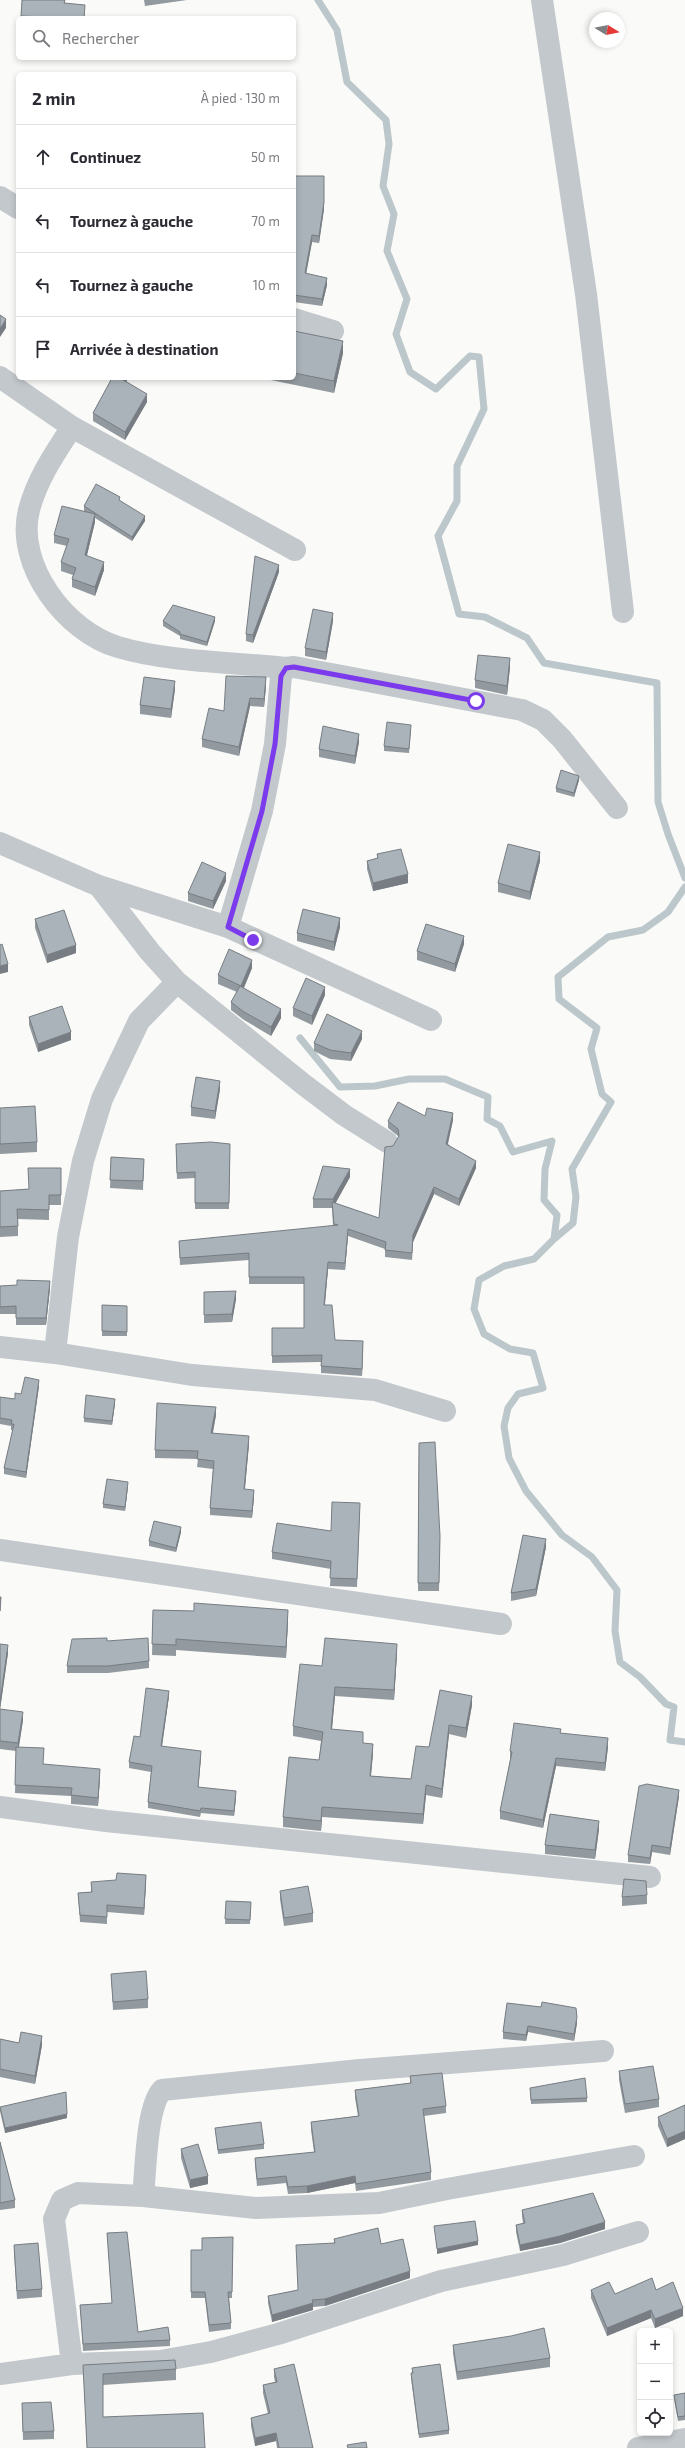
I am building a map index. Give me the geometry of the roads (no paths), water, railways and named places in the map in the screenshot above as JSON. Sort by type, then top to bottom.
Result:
[{"type":"street","points":[[542,0],[586,294],[624,612]]},
{"type":"street","points":[[0,197],[16,207]]},
{"type":"street","points":[[296,320],[333,331]]},
{"type":"street","points":[[0,377],[72,427],[295,550]]},
{"type":"street","points":[[72,427],[45,467],[29,510],[26,543],[40,580],[59,606],[86,633],[116,647],[146,654],[286,668],[294,667],[522,710],[543,720],[557,734],[617,808]]},
{"type":"street","points":[[228,927],[262,811],[275,744],[281,676],[286,668]]},
{"type":"street","points":[[0,843],[99,886],[228,927],[431,1020]]},
{"type":"street","points":[[99,886],[150,952],[177,982],[303,1084],[344,1115],[387,1142]]},
{"type":"street","points":[[56,1353],[68,1237],[83,1161],[102,1099],[139,1021],[177,982]]},
{"type":"street","points":[[0,1347],[56,1353],[192,1375],[375,1390],[444,1411]]},
{"type":"street","points":[[0,1550],[501,1624]]},
{"type":"street","points":[[0,1808],[106,1821],[650,1877]]},
{"type":"street","points":[[144,2196],[152,2115],[156,2097],[162,2090],[360,2070],[603,2051]]},
{"type":"street","points":[[72,2364],[54,2219],[62,2200],[78,2193],[144,2196],[256,2208],[379,2203],[447,2188],[634,2156]]},
{"type":"street","points":[[0,2374],[72,2364],[160,2361],[212,2352],[278,2334],[441,2282],[563,2256],[638,2232]]},
{"type":"street","points":[[638,2448],[685,2439]]},
{"type":"waterway","points":[[318,0],[337,30],[347,82],[386,120],[389,144],[383,186],[394,214],[387,251],[407,299],[396,334],[410,372],[436,389],[470,356],[479,357],[484,409],[457,466],[457,501],[438,536],[459,614],[485,617],[527,638],[544,663],[657,683],[658,802],[668,834],[685,878]]},
{"type":"waterway","points":[[554,1239],[573,1223],[576,1197],[572,1169],[611,1102],[602,1094],[591,1049],[597,1028],[559,999],[558,977],[608,937],[643,930],[668,912],[685,887]]},
{"type":"waterway","points":[[300,1038],[340,1087],[375,1086],[409,1079],[445,1079],[488,1097],[487,1119],[500,1126],[513,1152],[552,1141],[545,1169],[544,1200],[557,1215],[554,1239],[534,1259],[504,1266],[479,1280],[474,1309],[484,1334],[510,1349],[533,1353],[543,1388],[518,1394],[508,1408],[504,1426],[509,1458],[526,1491],[562,1535],[592,1557],[617,1590],[615,1631],[620,1662],[640,1677],[666,1704],[674,1707],[670,1740],[685,1742]]}]
